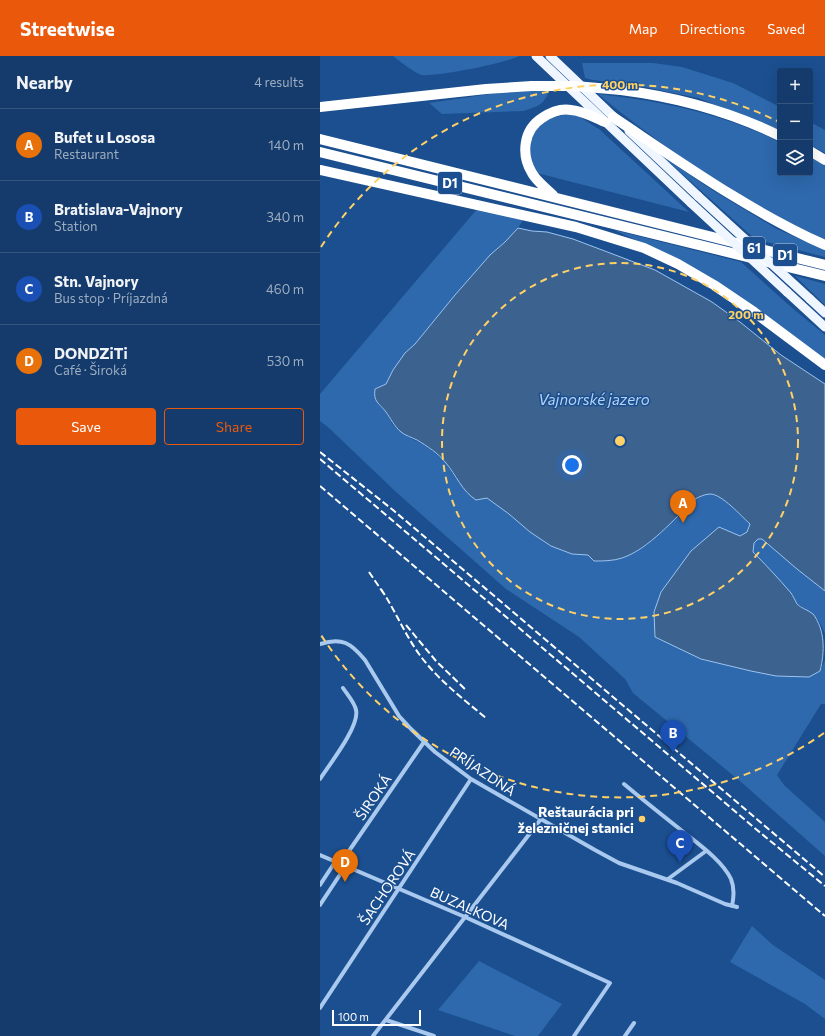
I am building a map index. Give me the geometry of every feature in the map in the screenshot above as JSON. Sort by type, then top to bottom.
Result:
[{"type":"highway","points":[[320,107],[486,89],[570,85],[648,94],[706,108],[744,120],[777,135]]},
{"type":"highway","points":[[554,197],[540,183],[527,163],[524,150],[526,139],[531,129],[538,121],[548,114],[558,110],[582,112],[609,120],[727,193],[767,216],[825,245]]},
{"type":"highway","points":[[320,131],[380,153]]},
{"type":"highway","name":"D1","points":[[320,139],[825,264]]},
{"type":"highway","name":"D1","points":[[320,152],[825,276]]},
{"type":"highway","points":[[813,153],[825,160]]},
{"type":"highway","points":[[320,170],[576,227],[644,248],[678,264],[714,285],[754,312],[825,365]]},
{"type":"highway","points":[[451,199],[579,216]]},
{"type":"main road","name":"61","points":[[536,56],[698,196],[825,314]]},
{"type":"main road","name":"61","points":[[550,56],[609,120],[690,203],[825,327]]},
{"type":"street","name":"PRÍJAZDNÁ","points":[[320,644],[338,641],[346,643],[360,653],[399,716],[424,742],[471,779],[614,860],[668,879],[737,907]]},
{"type":"street","points":[[320,779],[350,734],[356,720],[356,709],[343,688]]},
{"type":"street","name":"ŠIROKÁ","points":[[340,864],[424,742]]},
{"type":"street","name":"ŠACHOROVÁ","points":[[320,1008],[471,779]]},
{"type":"street","points":[[624,784],[706,851],[724,868],[733,886],[734,896],[732,906]]},
{"type":"street","points":[[373,1036],[540,819]]},
{"type":"street","points":[[668,879],[706,851]]},
{"type":"street","name":"BUZALKOVA","points":[[320,856],[465,917],[610,983],[574,1036]]},
{"type":"street","points":[[320,885],[335,862]]},
{"type":"street","points":[[320,905],[345,867]]},
{"type":"street","points":[[386,1020],[434,1036]]},
{"type":"street","points":[[625,1036],[634,1023]]},
{"type":"shaded area","points":[[393,56],[519,56],[487,66],[456,72],[422,75],[407,67]]},
{"type":"shaded area","points":[[582,63],[653,63],[682,67],[733,83],[777,105],[777,129],[698,98],[630,84],[585,78]]},
{"type":"shaded area","points":[[549,91],[543,102],[524,111],[442,114],[429,103],[490,94]]},
{"type":"shaded area","points":[[598,94],[691,110],[714,116],[777,141],[777,176],[813,176],[813,159],[825,165],[825,240],[741,195],[699,169],[637,125]]},
{"type":"shaded area","points":[[566,114],[578,116],[599,129],[689,212],[537,173],[529,157],[529,144],[537,127],[548,119]]},
{"type":"shaded area","points":[[813,124],[825,130],[825,153],[813,147]]},
{"type":"shaded area","points":[[661,155],[712,190],[777,229],[825,250],[825,257],[755,239]]},
{"type":"shaded area","points":[[478,208],[523,220],[518,228],[490,255],[415,344],[405,353],[393,370],[386,384],[375,389],[377,403],[386,412],[393,425],[408,437],[427,446],[445,462],[455,477],[476,500],[487,498],[530,532],[551,546],[572,554],[589,555],[594,561],[608,561],[632,554],[652,541],[695,499],[706,494],[715,495],[720,498],[750,524],[747,532],[670,580],[661,592],[701,659],[763,673],[809,677],[820,671],[825,660],[825,704],[821,704],[777,775],[784,785],[825,822],[825,856],[741,782],[633,693],[625,679],[579,637],[506,589],[396,492],[320,421],[320,394]]},
{"type":"shaded area","points":[[614,230],[741,262],[825,335],[825,360],[678,260]]},
{"type":"shaded area","points":[[795,276],[825,284],[825,305]]},
{"type":"shaded area","points":[[758,539],[762,539],[825,591],[825,634],[819,621],[798,604],[791,594],[753,552],[754,543]]},
{"type":"shaded area","points":[[752,926],[773,945],[825,980],[825,1019],[805,1004],[730,962]]},
{"type":"shaded area","points":[[479,961],[562,1004],[538,1036],[515,1036],[438,1010]]},
{"type":"water","name":"Vajnorské jazero","points":[[518,228],[547,232],[573,239],[655,270],[712,302],[781,355],[825,384],[825,591],[762,539],[758,539],[754,543],[753,552],[791,593],[797,604],[813,614],[817,620],[823,641],[823,656],[820,671],[809,677],[776,676],[751,671],[701,659],[655,637],[654,612],[661,592],[691,551],[719,527],[740,536],[747,532],[750,524],[720,498],[710,494],[695,499],[661,533],[632,554],[615,560],[594,561],[588,555],[572,554],[551,546],[530,532],[487,498],[476,500],[467,492],[440,456],[421,442],[401,432],[377,402],[375,397],[375,389],[386,384],[393,370],[405,353],[415,344],[490,255]]},
{"type":"railway","points":[[320,452],[393,510],[825,877]]},
{"type":"railway","points":[[320,459],[825,886]]},
{"type":"railway","points":[[320,486],[825,916]]},
{"type":"railway","points":[[369,572],[384,594]]},
{"type":"railway","points":[[381,589],[409,638],[426,663],[450,688],[486,718]]},
{"type":"railway","points":[[406,625],[436,661],[467,691]]},
{"type":"place","name":"Bufet u Lososa","points":[[683,523]]},
{"type":"place","name":"Bratislava-Vajnory","points":[[673,753]]},
{"type":"place","name":"Reštaurácia pri železničnej stanici","points":[[642,819]]},
{"type":"place","name":"Stn. Vajnory","points":[[680,863]]},
{"type":"place","name":"DONDZiTi","points":[[345,882]]}]
